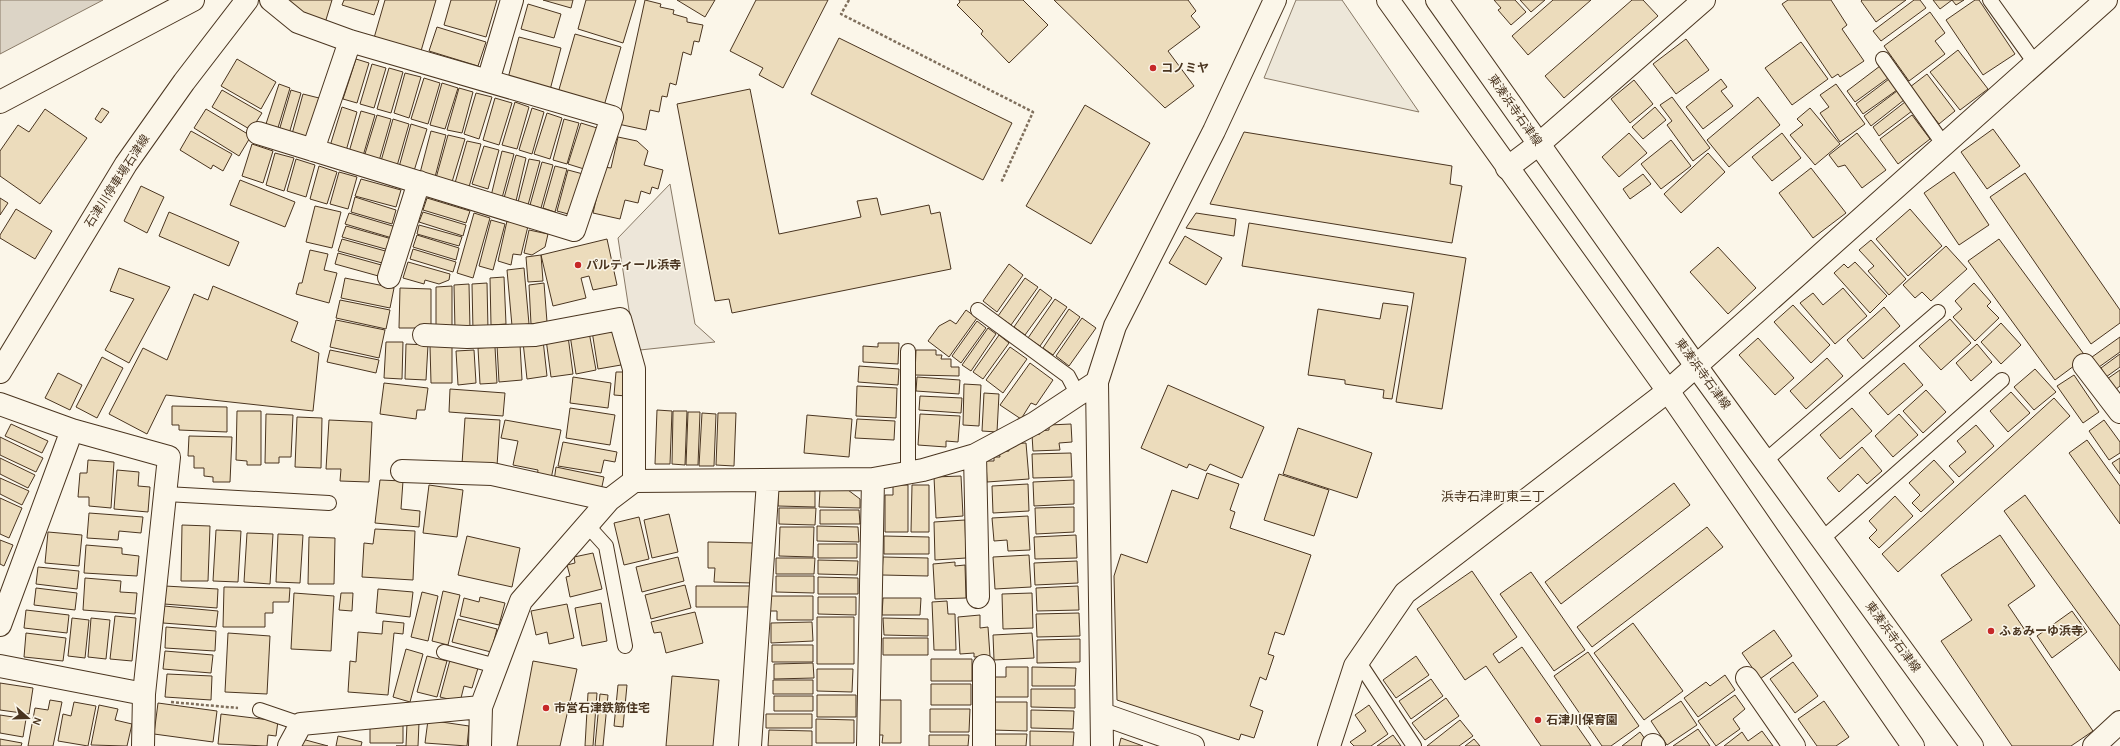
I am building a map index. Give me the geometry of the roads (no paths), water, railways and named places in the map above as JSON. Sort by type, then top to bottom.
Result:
[{"type":"street","points":[[0,102],[193,0]]},
{"type":"street","name":"石津川停車場石津線","points":[[0,372],[126,164],[184,82],[247,0]]},
{"type":"street","points":[[258,133],[574,230],[612,117],[350,41],[298,22],[271,0]]},
{"type":"street","points":[[488,81],[512,0]]},
{"type":"street","points":[[1102,746],[1097,382],[1115,326],[1214,131],[1275,0]]},
{"type":"street","points":[[1388,0],[1668,392],[1913,746]]},
{"type":"street","name":"東湊浜寺石津線","points":[[1437,0],[1696,366],[1972,746]]},
{"type":"street","points":[[1507,168],[1539,144],[1704,0]]},
{"type":"street","points":[[1329,746],[1358,661],[1405,593],[1668,392],[2106,0]]},
{"type":"street","points":[[313,150],[350,41]]},
{"type":"street","points":[[389,277],[419,182]]},
{"type":"street","points":[[424,336],[467,337],[535,335],[620,319],[634,369],[634,481]]},
{"type":"street","points":[[2084,365],[2120,412]]},
{"type":"street","points":[[480,746],[481,707],[521,601],[609,500],[634,481],[874,479],[908,472],[975,456],[1035,423],[1097,382]]},
{"type":"street","points":[[0,404],[72,430],[169,457],[144,697],[143,746]]},
{"type":"street","points":[[0,625],[72,430]]},
{"type":"street","points":[[975,456],[978,597]]},
{"type":"street","points":[[402,471],[492,474],[609,500]]},
{"type":"street","points":[[868,746],[874,479]]},
{"type":"street","points":[[750,746],[768,481]]},
{"type":"street","points":[[0,666],[144,697]]},
{"type":"street","points":[[984,666],[984,746]]},
{"type":"street","points":[[1747,678],[1794,746]]},
{"type":"street","points":[[289,746],[301,724],[481,707]]},
{"type":"street","points":[[1102,714],[1192,746]]},
{"type":"street","points":[[2094,746],[2120,722]]},
{"type":"lane","points":[[1990,0],[2035,63]]},
{"type":"lane","points":[[1883,59],[1944,145]]},
{"type":"lane","points":[[978,310],[1068,376],[1078,395]]},
{"type":"lane","points":[[1765,460],[1938,312]]},
{"type":"lane","points":[[908,351],[908,472]]},
{"type":"lane","points":[[1822,539],[2002,380]]},
{"type":"lane","points":[[166,494],[329,503]]},
{"type":"lane","points":[[587,525],[606,546],[625,646]]},
{"type":"lane","points":[[444,652],[496,666]]},
{"type":"lane","points":[[1358,661],[1414,746]]},
{"type":"lane","points":[[260,710],[301,724]]},
{"type":"place","name":"コノミヤ","points":[[1153,68]]},
{"type":"place","name":"パルティール浜寺","points":[[578,265]]},
{"type":"place","name":"ふぁみーゆ浜寺","points":[[1991,631]]},
{"type":"place","name":"市営石津鉄筋住宅","points":[[546,708]]},
{"type":"place","name":"石津川保育園","points":[[1538,720]]},
{"type":"district","name":"浜寺石津町東三丁","points":[[1493,496]]}]
